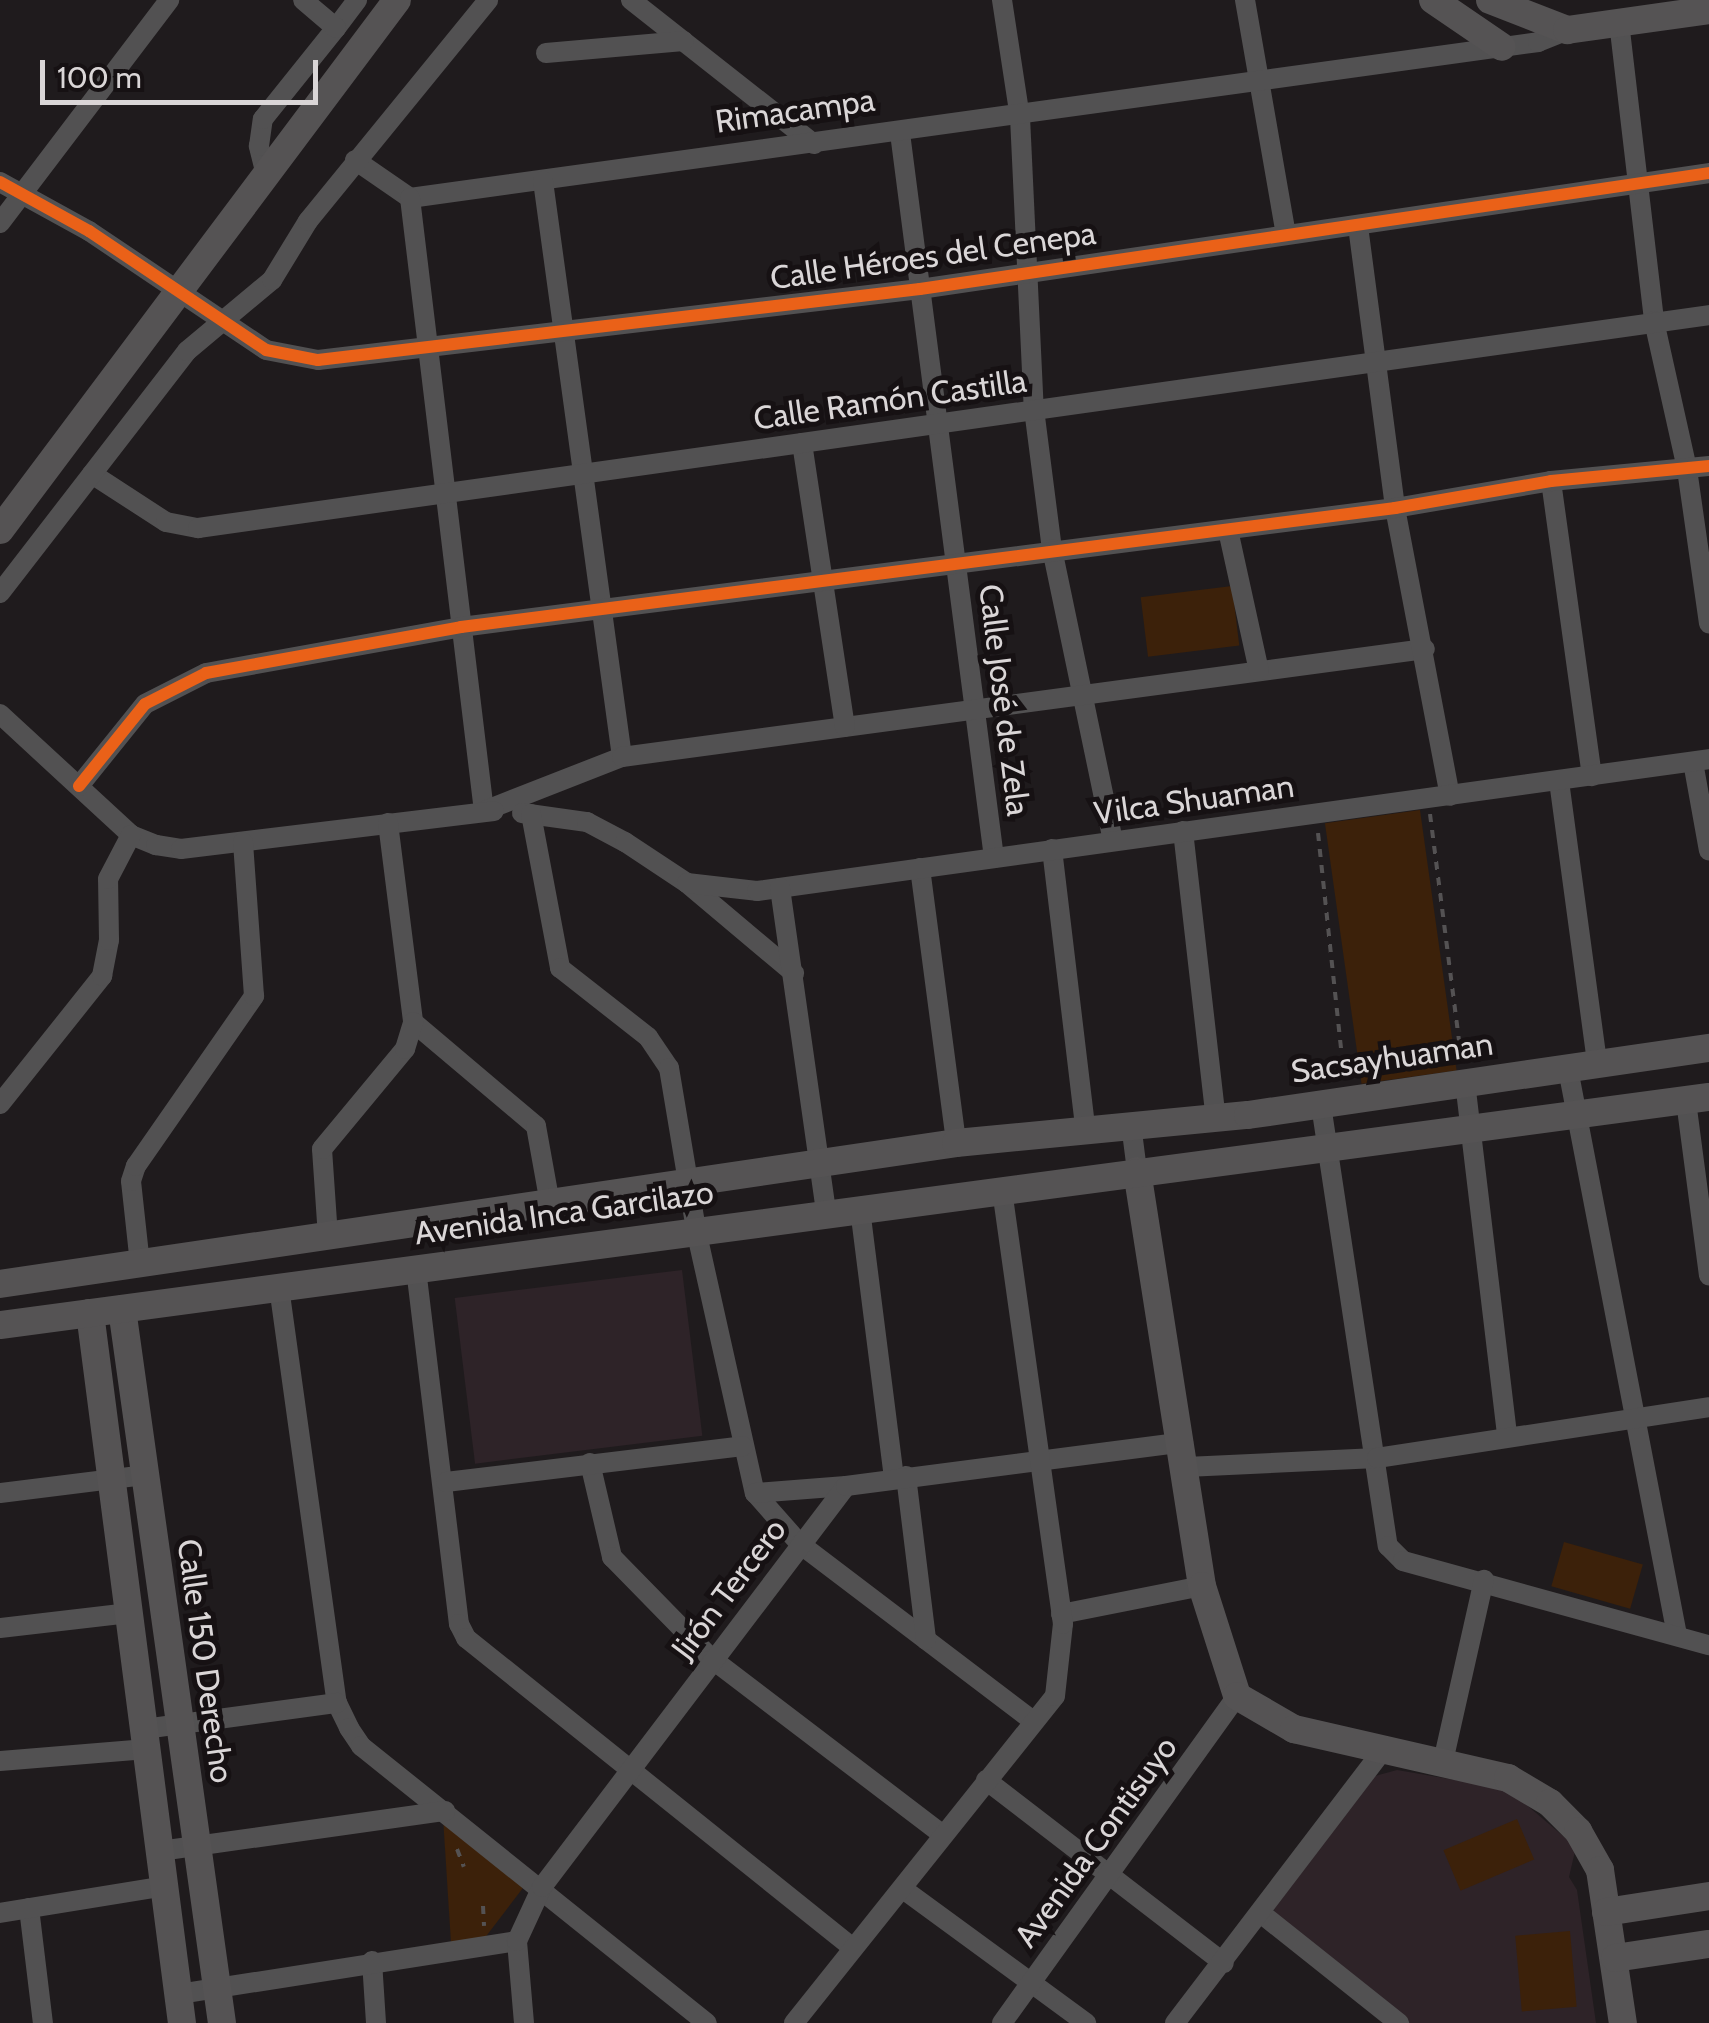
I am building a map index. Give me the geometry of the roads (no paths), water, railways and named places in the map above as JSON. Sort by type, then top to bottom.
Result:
[{"type":"main road","points":[[0,530],[397,0]]},
{"type":"main road","points":[[1433,0],[1502,47]]},
{"type":"main road","points":[[1490,0],[1568,30],[1709,10]]},
{"type":"main road","name":"Sacsayhuaman","points":[[1131,1124],[1216,1119],[1709,1048]]},
{"type":"main road","name":"Avenida Inca Garcilazo","points":[[0,1325],[1697,1099]]},
{"type":"main road","name":"Avenida Inca Garcilazo","points":[[0,1284],[819,1162],[1131,1124]]},
{"type":"main road","points":[[1137,1171],[1202,1586],[1237,1696],[1265,1718],[1442,1766],[1508,1778],[1550,1802],[1578,1831],[1600,1870],[1623,2023]]},
{"type":"main road","name":"Calle 150 Derecho","points":[[122,1309],[222,2023]]},
{"type":"main road","name":"Calle 150 Derecho","points":[[90,1313],[182,2023]]},
{"type":"main road","points":[[1606,1912],[1709,1896]]},
{"type":"main road","points":[[1616,1958],[1709,1944]]},
{"type":"street","points":[[0,222],[170,0]]},
{"type":"street","points":[[302,0],[336,28]]},
{"type":"street","points":[[266,175],[258,146],[263,119],[357,0]]},
{"type":"street","points":[[0,593],[220,318],[272,280],[356,160],[488,0]]},
{"type":"street","points":[[631,0],[814,144]]},
{"type":"street","points":[[1002,0],[1020,116],[1032,270],[1034,409],[1052,549],[1080,698],[1113,841]]},
{"type":"street","points":[[1245,0],[1286,234]]},
{"type":"street","points":[[1619,22],[1654,321],[1698,468],[1709,623]]},
{"type":"street","name":"Rimacampa","points":[[410,198],[1502,47],[1568,30]]},
{"type":"street","points":[[546,53],[683,41]]},
{"type":"street","name":"Calle José de Zela","points":[[900,132],[994,858]]},
{"type":"street","points":[[356,160],[393,192],[410,198],[484,811]]},
{"type":"street","name":"Calle Héroes del Cenepa","points":[[0,182],[26,192],[220,318],[288,357],[318,360],[920,289],[1709,173]]},
{"type":"street","points":[[543,181],[622,757]]},
{"type":"street","points":[[1358,226],[1379,356],[1395,508],[1450,796]]},
{"type":"street","name":"Calle Ramón Castilla","points":[[92,474],[166,522],[198,528],[582,472],[938,426],[1034,409],[1232,385],[1379,356],[1709,314]]},
{"type":"street","points":[[802,443],[846,727]]},
{"type":"street","points":[[79,786],[145,704],[174,683],[462,627],[1395,508],[1551,481],[1698,468]]},
{"type":"street","points":[[1551,481],[1592,776]]},
{"type":"street","points":[[1228,530],[1259,671]]},
{"type":"street","points":[[484,811],[622,757],[1080,698],[1424,648]]},
{"type":"street","points":[[0,714],[131,835],[181,850],[484,811],[587,822],[687,883],[794,973]]},
{"type":"street","points":[[1701,760],[1709,851]]},
{"type":"street","name":"Vilca Shuaman","points":[[687,883],[780,888],[1701,760]]},
{"type":"street","points":[[1559,781],[1597,1063]]},
{"type":"street","points":[[532,814],[560,968],[663,1053],[696,1230],[755,1493],[800,1544],[1032,1720]]},
{"type":"street","points":[[328,1237],[322,1149],[405,1049],[412,1022],[388,823]]},
{"type":"street","points":[[1183,831],[1216,1119]]},
{"type":"street","points":[[0,1104],[102,976],[109,940],[108,880],[131,835]]},
{"type":"street","points":[[140,1264],[131,1180],[136,1166],[254,996],[243,842]]},
{"type":"street","points":[[1052,849],[1086,1127]]},
{"type":"street","points":[[920,868],[956,1143]]},
{"type":"street","points":[[780,888],[826,1213]]},
{"type":"street","points":[[412,1022],[536,1126],[550,1204]]},
{"type":"street","points":[[1568,1068],[1624,1376],[1637,1414],[1677,1635]]},
{"type":"street","points":[[1464,1082],[1507,1434]]},
{"type":"street","points":[[1697,1099],[1709,1274]]},
{"type":"street","points":[[1334,1102],[1330,1146],[1388,1546],[1403,1562],[1484,1580],[1709,1644]]},
{"type":"street","points":[[1131,1124],[1137,1171]]},
{"type":"street","points":[[794,2023],[850,1946],[902,1889],[1032,1720],[1055,1696],[1060,1614],[1002,1189]]},
{"type":"street","points":[[860,1209],[926,1640]]},
{"type":"street","points":[[416,1269],[446,1482],[459,1624],[466,1638],[628,1774],[850,1946]]},
{"type":"street","points":[[279,1287],[337,1702],[362,1746],[707,2023]]},
{"type":"street","points":[[755,1493],[846,1486],[1036,1460],[1184,1455],[1378,1458],[1507,1434],[1709,1407]]},
{"type":"street","points":[[446,1482],[744,1446]]},
{"type":"street","points":[[590,1463],[612,1556],[712,1659],[942,1834]]},
{"type":"street","points":[[0,1493],[144,1475]]},
{"type":"street","name":"Jirón Tercero","points":[[524,2023],[517,1941],[542,1887],[846,1486]]},
{"type":"street","points":[[1442,1766],[1484,1580]]},
{"type":"street","points":[[1060,1614],[1202,1586]]},
{"type":"street","points":[[0,1628],[129,1613]]},
{"type":"street","name":"Avenida Contisuyo","points":[[1002,2023],[1113,1875],[1237,1696]]},
{"type":"street","points":[[0,1762],[146,1739],[178,1724],[337,1702]]},
{"type":"street","points":[[1178,2022],[1263,1916],[1382,1751]]},
{"type":"street","points":[[986,1780],[1224,1963]]},
{"type":"street","points":[[160,1851],[445,1811]]},
{"type":"street","points":[[0,1913],[165,1886]]},
{"type":"street","points":[[902,1889],[1086,2023]]},
{"type":"street","points":[[29,1908],[43,2023]]},
{"type":"street","points":[[1263,1916],[1399,2023]]},
{"type":"street","points":[[178,1994],[517,1941]]},
{"type":"street","points":[[372,1961],[376,2023]]}]
